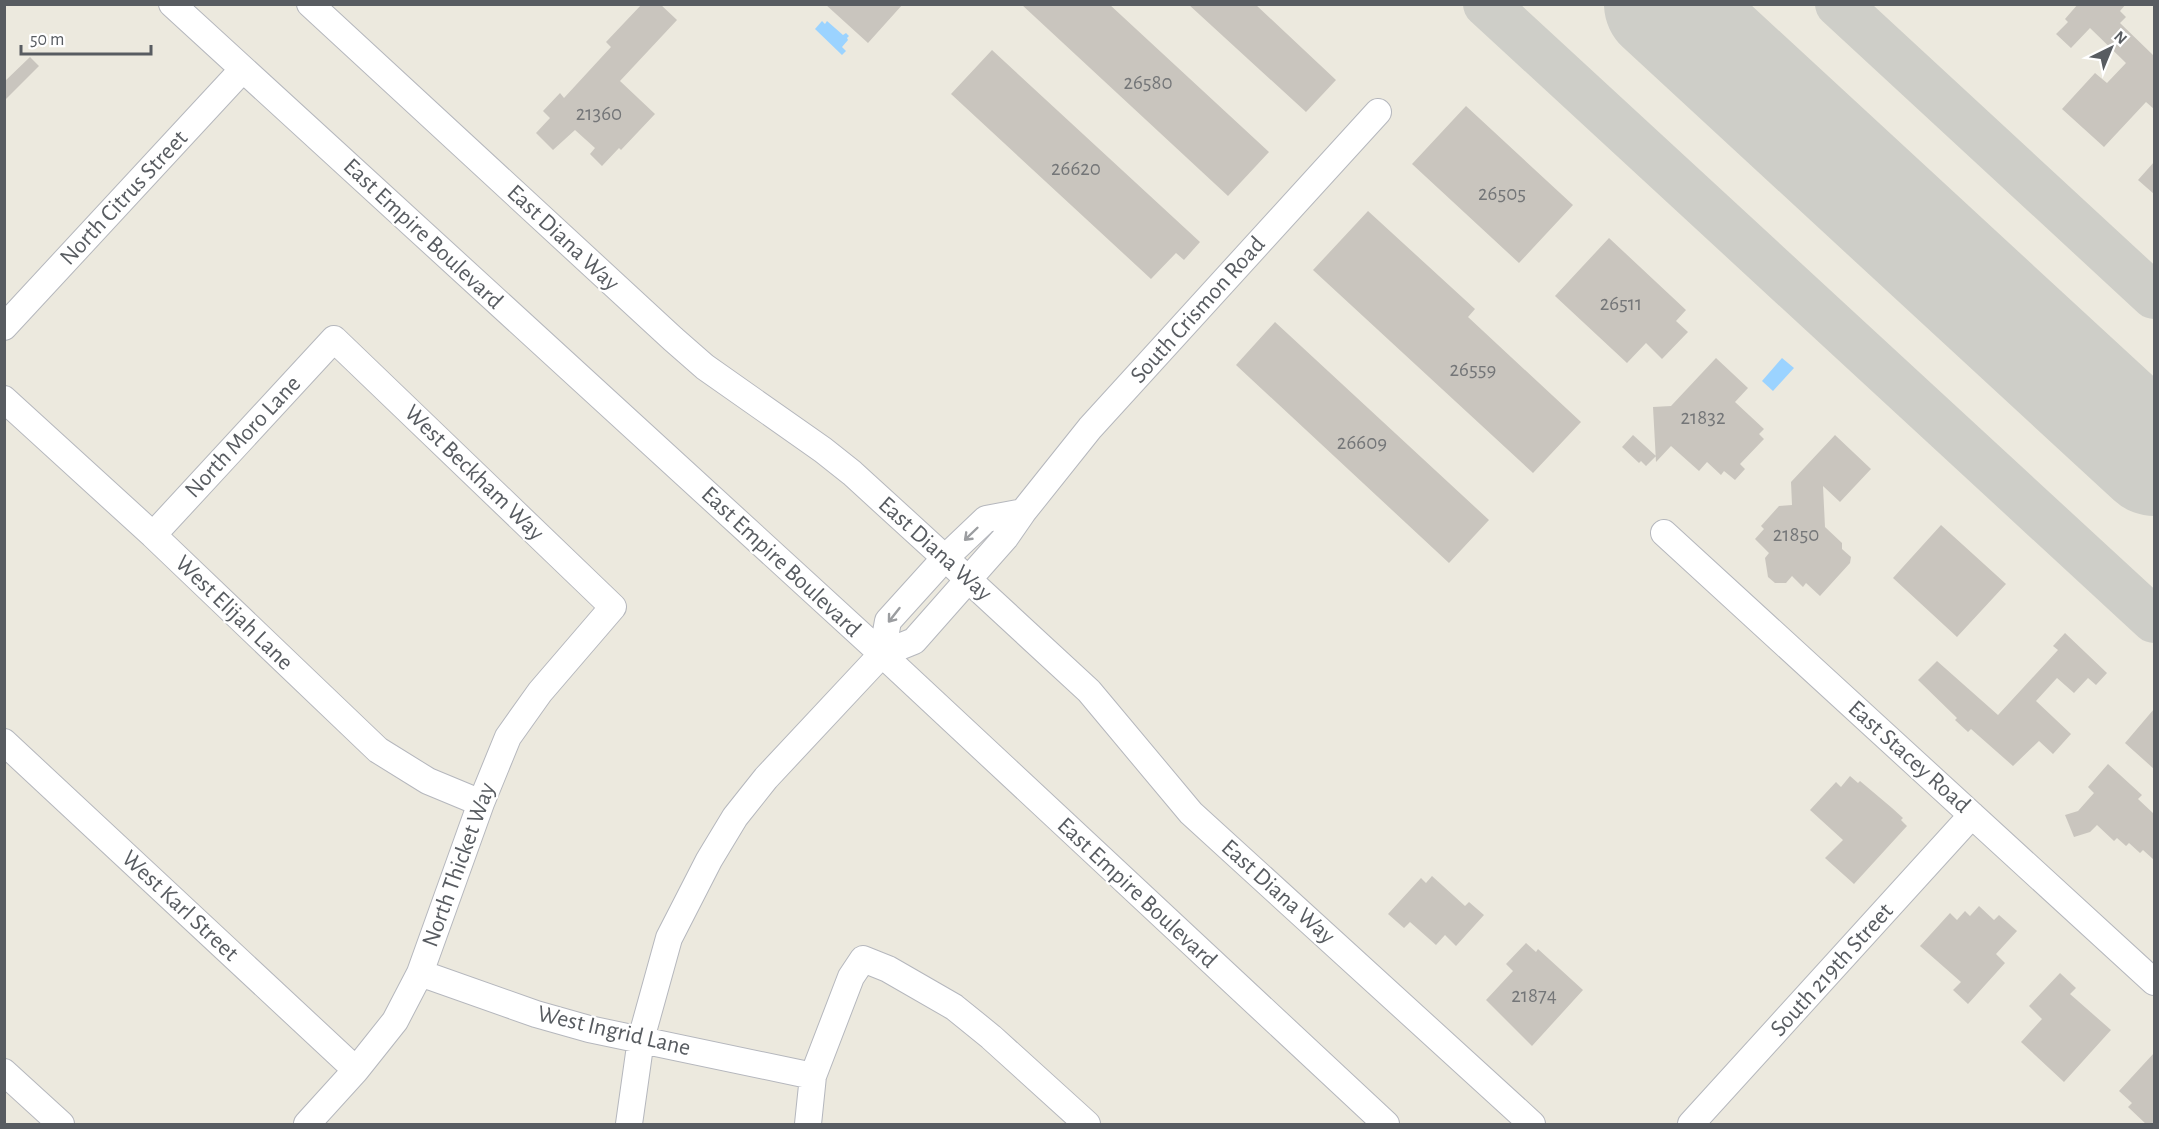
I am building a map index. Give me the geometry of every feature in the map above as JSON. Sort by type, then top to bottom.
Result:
[{"type":"street","name":"East Empire Boulevard","points":[[172,4],[882,654],[1386,1125]]},
{"type":"street","name":"East Diana Way","points":[[310,4],[705,367],[823,450],[968,579],[1089,691],[1191,813],[1532,1125]]},
{"type":"street","name":"North Citrus Street","points":[[4,327],[243,69]]},
{"type":"street","name":"South Crismon Road","points":[[882,654],[914,641],[1005,538],[1090,428],[1378,112]]},
{"type":"street","name":"North Moro Lane","points":[[153,535],[334,339]]},
{"type":"street","name":"West Beckham Way","points":[[334,339],[613,607]]},
{"type":"street","name":"West Elijah Lane","points":[[4,399],[153,535],[378,750],[428,781],[481,803]]},
{"type":"street","points":[[629,1125],[641,1039],[669,938],[709,860],[735,817],[766,778],[882,654],[888,621],[945,558],[986,519],[1023,512]]},
{"type":"street","name":"East Stacey Road","points":[[1664,533],[2154,982]]},
{"type":"street","name":"North Thicket Way","points":[[307,1125],[356,1070],[395,1021],[420,973],[481,803],[508,738],[540,692],[613,607]]},
{"type":"street","name":"West Karl Street","points":[[4,742],[356,1070]]},
{"type":"street","name":"South 219th Street","points":[[1691,1125],[1972,815]]},
{"type":"street","points":[[808,1125],[813,1076],[851,977],[863,959],[888,969],[954,1007],[991,1037],[1087,1125]]},
{"type":"street","name":"West Ingrid Lane","points":[[420,973],[536,1014],[589,1029],[813,1076]]},
{"type":"street","points":[[4,1072],[61,1125]]},
{"type":"water","points":[[822,21],[825,24],[827,21],[843,35],[846,33],[849,36],[842,47],[846,51],[842,55],[815,29]]},
{"type":"water","points":[[1782,358],[1794,368],[1773,391],[1762,381]]},
{"type":"building","points":[[642,4],[660,4],[677,20],[620,81],[655,114],[621,150],[619,148],[602,166],[590,154],[595,148],[575,130],[553,150],[536,133],[550,118],[543,111],[560,93],[564,98],[611,47],[606,42]]},
{"type":"building","points":[[825,4],[903,4],[868,43]]},
{"type":"building","points":[[1021,4],[1109,4],[1269,152],[1228,196]]},
{"type":"building","points":[[1188,4],[1255,4],[1336,80],[1306,112]]},
{"type":"building","points":[[2078,4],[2126,4],[2120,11],[2126,17],[2120,23],[2154,56],[2154,109],[2146,102],[2104,147],[2062,109],[2095,73],[2107,83],[2126,63],[2090,28],[2071,48],[2056,34],[2068,22],[2065,19]]},
{"type":"building","points":[[992,50],[1200,242],[1184,260],[1176,253],[1151,279],[951,94]]},
{"type":"building","points":[[30,57],[39,66],[4,101],[4,82]]},
{"type":"building","points":[[1466,106],[1573,205],[1519,263],[1412,164]]},
{"type":"building","points":[[2154,162],[2154,194],[2138,180]]},
{"type":"building","points":[[1368,211],[1475,309],[1468,317],[1581,422],[1533,473],[1313,270]]},
{"type":"building","points":[[1609,238],[1686,310],[1676,321],[1688,332],[1662,359],[1646,343],[1627,363],[1555,296]]},
{"type":"building","points":[[1275,322],[1489,520],[1449,563],[1236,365]]},
{"type":"building","points":[[1716,358],[1748,388],[1735,402],[1764,429],[1759,434],[1764,439],[1740,464],[1745,469],[1735,480],[1724,471],[1721,475],[1707,462],[1699,471],[1671,446],[1656,462],[1653,407],[1671,406]]},
{"type":"building","points":[[1633,435],[1656,456],[1646,466],[1641,461],[1639,463],[1622,447]]},
{"type":"building","points":[[1835,435],[1871,469],[1840,502],[1823,486],[1825,527],[1842,543],[1842,549],[1851,557],[1850,563],[1820,596],[1806,583],[1803,587],[1792,576],[1786,583],[1775,583],[1768,577],[1765,558],[1769,553],[1755,539],[1764,529],[1761,526],[1779,506],[1792,505],[1791,482]]},
{"type":"building","points":[[1941,525],[2006,584],[1957,637],[1893,578]]},
{"type":"building","points":[[2065,633],[2107,673],[2096,685],[2088,678],[2074,693],[2057,678],[2036,701],[2071,734],[2053,754],[2039,741],[2013,766],[1971,729],[1968,732],[1918,680],[1937,661],[1998,715],[2058,650],[2053,646]]},
{"type":"building","points":[[2154,709],[2154,769],[2125,743]]},
{"type":"building","points":[[2108,764],[2142,795],[2138,799],[2154,814],[2154,860],[2143,850],[2140,853],[2129,843],[2126,846],[2117,838],[2114,841],[2097,825],[2090,832],[2074,837],[2065,815],[2078,811],[2094,793],[2088,787]]},
{"type":"building","points":[[1850,776],[1858,783],[1860,781],[1892,808],[1903,818],[1901,820],[1907,826],[1854,884],[1825,858],[1843,840],[1810,810],[1836,782],[1841,787]]},
{"type":"building","points":[[1432,876],[1465,906],[1469,902],[1484,915],[1456,946],[1445,935],[1436,945],[1410,922],[1404,928],[1388,914],[1421,878],[1426,883]]},
{"type":"building","points":[[1979,906],[1994,920],[1999,915],[2017,931],[1996,954],[2005,963],[1968,1004],[1953,990],[1961,982],[1920,946],[1950,913],[1957,920],[1965,911],[1970,916]]},
{"type":"building","points":[[1526,943],[1536,952],[1538,949],[1583,990],[1532,1046],[1486,1000],[1513,971],[1506,964]]},
{"type":"building","points":[[2060,973],[2076,988],[2070,994],[2111,1030],[2064,1082],[2021,1042],[2042,1019],[2029,1006]]},
{"type":"building","points":[[2154,1053],[2154,1125],[2147,1125],[2128,1107],[2132,1103],[2119,1091]]},
{"type":"taxiway","points":[[1486,4],[2154,620]]},
{"type":"taxiway","points":[[1838,4],[2154,296]]},
{"type":"runway","points":[[1663,4],[2154,457]]}]
